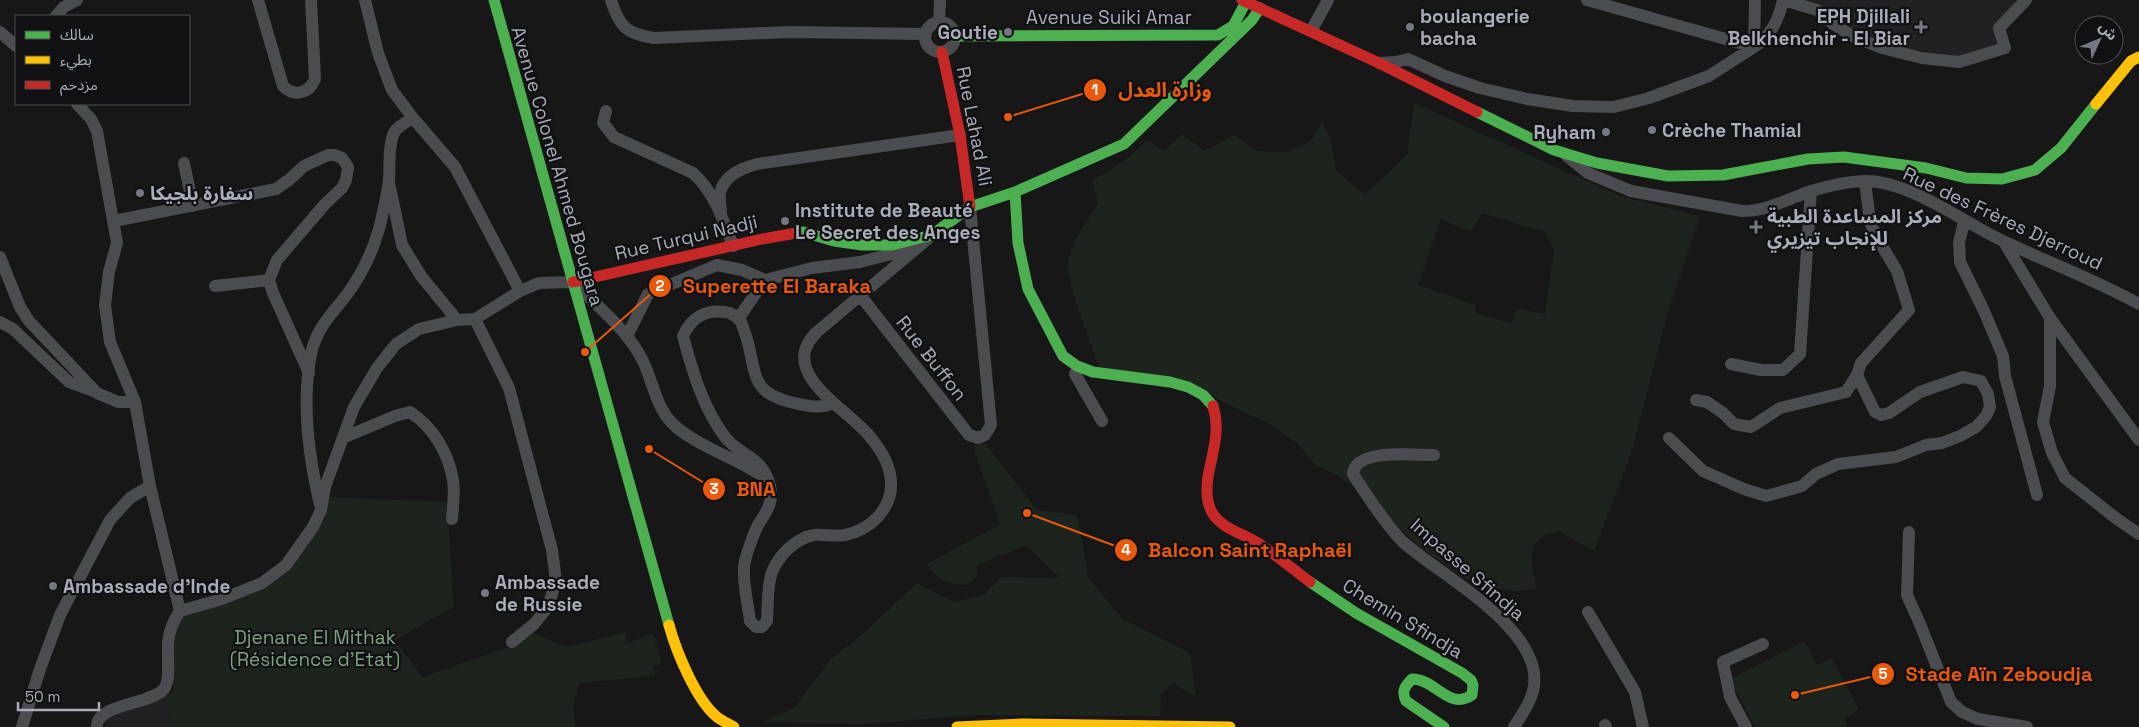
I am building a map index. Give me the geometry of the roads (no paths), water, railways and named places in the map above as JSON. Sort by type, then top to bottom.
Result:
[{"type":"street","points":[[58,8],[77,0]]},
{"type":"street","points":[[258,0],[283,86],[290,92],[299,93],[311,87],[315,79],[312,0]]},
{"type":"street","points":[[365,0],[378,53],[392,90],[455,167],[520,290]]},
{"type":"street","name":"Avenue Colonel Ahmed Bougara","points":[[494,0],[678,655],[700,696],[716,716],[734,727]]},
{"type":"street","points":[[611,0],[616,16],[625,28],[638,36],[654,38],[789,32],[926,34]]},
{"type":"street","points":[[939,22],[940,0]]},
{"type":"street","points":[[1311,31],[1328,0]]},
{"type":"street","points":[[1587,0],[1754,47]]},
{"type":"street","points":[[1754,47],[1755,0]]},
{"type":"street","points":[[1379,63],[1408,59],[1445,76],[1480,88],[1527,99],[1573,106],[1614,107],[1649,98],[1709,76],[1765,40],[1780,13],[1783,0],[1817,10],[1833,24],[1854,37],[1882,48],[1922,58],[1958,62],[2005,48],[1999,28],[2026,0]]},
{"type":"street","points":[[1230,34],[1244,1],[1379,63],[1563,153],[1636,171],[1684,177],[1723,175],[1808,159],[1844,157],[1926,168],[1966,178],[2002,179],[2035,170],[2061,148],[2131,61],[2139,58]]},
{"type":"street","points":[[832,403],[820,407],[797,404],[770,394],[763,388],[754,373],[749,344],[743,326],[738,318],[731,313],[714,310],[706,312],[692,321],[683,336],[708,411],[726,438],[758,462],[771,489],[769,508],[758,526],[744,567],[750,621],[758,627],[763,626],[767,621],[772,573],[788,549],[814,535],[844,535],[871,523],[882,513],[887,503],[891,482],[885,461],[871,437],[832,403],[808,374],[804,358],[805,351],[812,337],[932,235],[970,207],[1015,192],[1124,144],[1230,34],[1254,17],[1260,8]]},
{"type":"street","points":[[939,22],[952,27],[955,36],[953,45],[942,52],[929,47],[926,34],[931,26],[939,22]]},
{"type":"street","points":[[0,32],[15,45]]},
{"type":"street","name":"Avenue Suiki Amar","points":[[955,36],[1230,34]]},
{"type":"street","name":"Rue Lahad Ali","points":[[942,52],[960,135],[970,207]]},
{"type":"street","points":[[78,105],[91,119],[97,131],[117,243],[108,272],[104,305],[110,342],[135,402],[150,486],[180,611],[172,622],[168,642],[167,681],[165,688],[154,696],[104,712],[97,720],[97,727]]},
{"type":"street","points":[[606,111],[603,122],[614,137],[693,173],[702,181],[721,213],[733,246]]},
{"type":"street","points":[[321,510],[311,467],[308,422],[309,373],[312,350],[321,326],[348,293],[369,261],[379,227],[388,181],[394,134],[402,125],[413,118]]},
{"type":"street","points":[[721,213],[720,193],[728,178],[740,169],[757,164],[960,135]]},
{"type":"street","name":"Rue des Frères Djerroud","points":[[1563,153],[1588,173],[1614,186],[1631,191],[1733,210],[1760,209],[1811,191],[1841,184],[1865,181],[1901,188],[1928,200],[1964,222],[2004,242],[2106,286],[2139,304]]},
{"type":"street","points":[[114,221],[276,188],[290,179],[304,166],[328,156],[335,155],[345,160],[348,170],[342,188],[325,204],[277,260],[269,280],[309,373]]},
{"type":"street","points":[[184,163],[193,206]]},
{"type":"street","points":[[388,181],[402,245],[421,276],[457,320]]},
{"type":"street","points":[[1696,400],[1707,402],[1723,413],[1734,424],[1751,427],[1780,408],[1846,392],[1857,374],[1860,363],[1909,310],[1897,271],[1870,222],[1865,181]]},
{"type":"street","points":[[1731,364],[1761,370],[1783,370],[1800,354],[1811,191]]},
{"type":"street","name":"Chemin Sfindja","points":[[1015,192],[1018,243],[1028,289],[1057,348],[1070,363],[1078,367],[1113,375],[1182,386],[1196,391],[1209,400],[1218,420],[1206,493],[1212,513],[1222,522],[1257,543],[1298,574],[1355,612],[1471,680],[1473,692],[1468,699],[1462,701],[1456,700],[1421,679],[1412,680],[1405,686],[1403,695],[1406,701],[1444,727]]},
{"type":"street","name":"Rue Buffon","points":[[860,295],[969,435],[978,438],[985,435],[991,424],[970,207]]},
{"type":"street","points":[[1964,222],[1959,242],[1960,262],[2003,356],[2005,376],[2037,495]]},
{"type":"street","name":"Rue Turqui Nadji","points":[[180,611],[222,599],[262,583],[286,565],[313,527],[321,510],[325,488],[345,437],[354,407],[376,368],[396,344],[419,329],[457,320],[475,319],[520,290],[539,283],[572,282],[803,232],[834,241],[862,245],[892,245],[932,235]]},
{"type":"street","points":[[2004,242],[2050,318],[2139,440]]},
{"type":"street","points":[[627,336],[648,294],[717,265],[742,270],[765,280],[812,268],[860,262],[918,247]]},
{"type":"street","points":[[0,257],[20,308],[29,321],[97,393]]},
{"type":"street","points":[[215,286],[269,280]]},
{"type":"street","points":[[738,318],[765,280]]},
{"type":"street","points":[[572,282],[627,336],[643,360],[659,403],[673,424],[768,480]]},
{"type":"street","points":[[2050,318],[2050,386],[2043,422],[2052,453],[2065,478],[2139,534]]},
{"type":"street","points":[[475,319],[509,388],[552,550],[556,581],[548,606],[534,624],[512,642]]},
{"type":"street","points":[[0,322],[13,329],[69,382],[112,401],[125,404],[135,402]]},
{"type":"street","points":[[1078,367],[1075,374],[1102,421]]},
{"type":"street","points":[[1669,438],[1704,471],[1744,490],[1766,496],[1802,486],[1816,474],[1838,464],[1896,458],[1926,445],[1942,443],[1960,436],[1976,427],[1986,416],[1990,407],[1988,394],[1981,382],[1963,377],[1920,392],[1889,413],[1882,415],[1875,412],[1857,374]]},
{"type":"street","points":[[1988,394],[2005,376]]},
{"type":"street","points":[[345,437],[395,416],[410,412],[424,421],[443,449],[453,481],[452,519]]},
{"type":"street","name":"Impasse Sfindja","points":[[1434,455],[1388,454],[1363,459],[1356,465],[1353,474],[1402,541],[1494,612],[1522,641],[1528,651],[1535,675],[1534,687],[1532,699],[1514,727]]},
{"type":"street","points":[[22,727],[40,669],[60,615],[110,520],[130,498],[150,486]]},
{"type":"street","points":[[1909,532],[1907,595],[1951,702],[1962,712],[1978,719],[2027,727]]},
{"type":"street","points":[[1588,612],[1636,692],[1643,727]]},
{"type":"street","points":[[1746,727],[1730,697],[1723,662],[1762,644]]},
{"type":"street","points":[[958,727],[1026,725],[1230,727]]},
{"type":"place","name":"boulangerie bacha","points":[[1410,27]]},
{"type":"place","name":"EPH Djillali Belkhenchir - El Biar","points":[[1921,27]]},
{"type":"place","name":"Goutie","points":[[1008,32]]},
{"type":"place","name":"وزارة العدل","points":[[1008,117]]},
{"type":"place","name":"Crèche Thamial","points":[[1652,130]]},
{"type":"place","name":"Ryham","points":[[1606,132]]},
{"type":"place","name":"سفارة بلجيكا","points":[[140,193]]},
{"type":"place","name":"Institute de Beauté Le Secret des Anges","points":[[785,221]]},
{"type":"place","name":"مركز المساعدة الطبية للإنجاب تيزيري","points":[[1756,227]]},
{"type":"place","name":"Superette El Baraka","points":[[585,352]]},
{"type":"place","name":"BNA","points":[[649,449]]},
{"type":"place","name":"Balcon Saint Raphaël","points":[[1027,513]]},
{"type":"place","name":"Ambassade d'Inde","points":[[53,586]]},
{"type":"place","name":"Ambassade de Russie","points":[[485,593]]},
{"type":"place","name":"Stade Aïn Zeboudja","points":[[1795,695]]},
{"type":"park label","name":"Djenane El Mithak (Résidence d'Etat)","points":[[315,648]]}]
